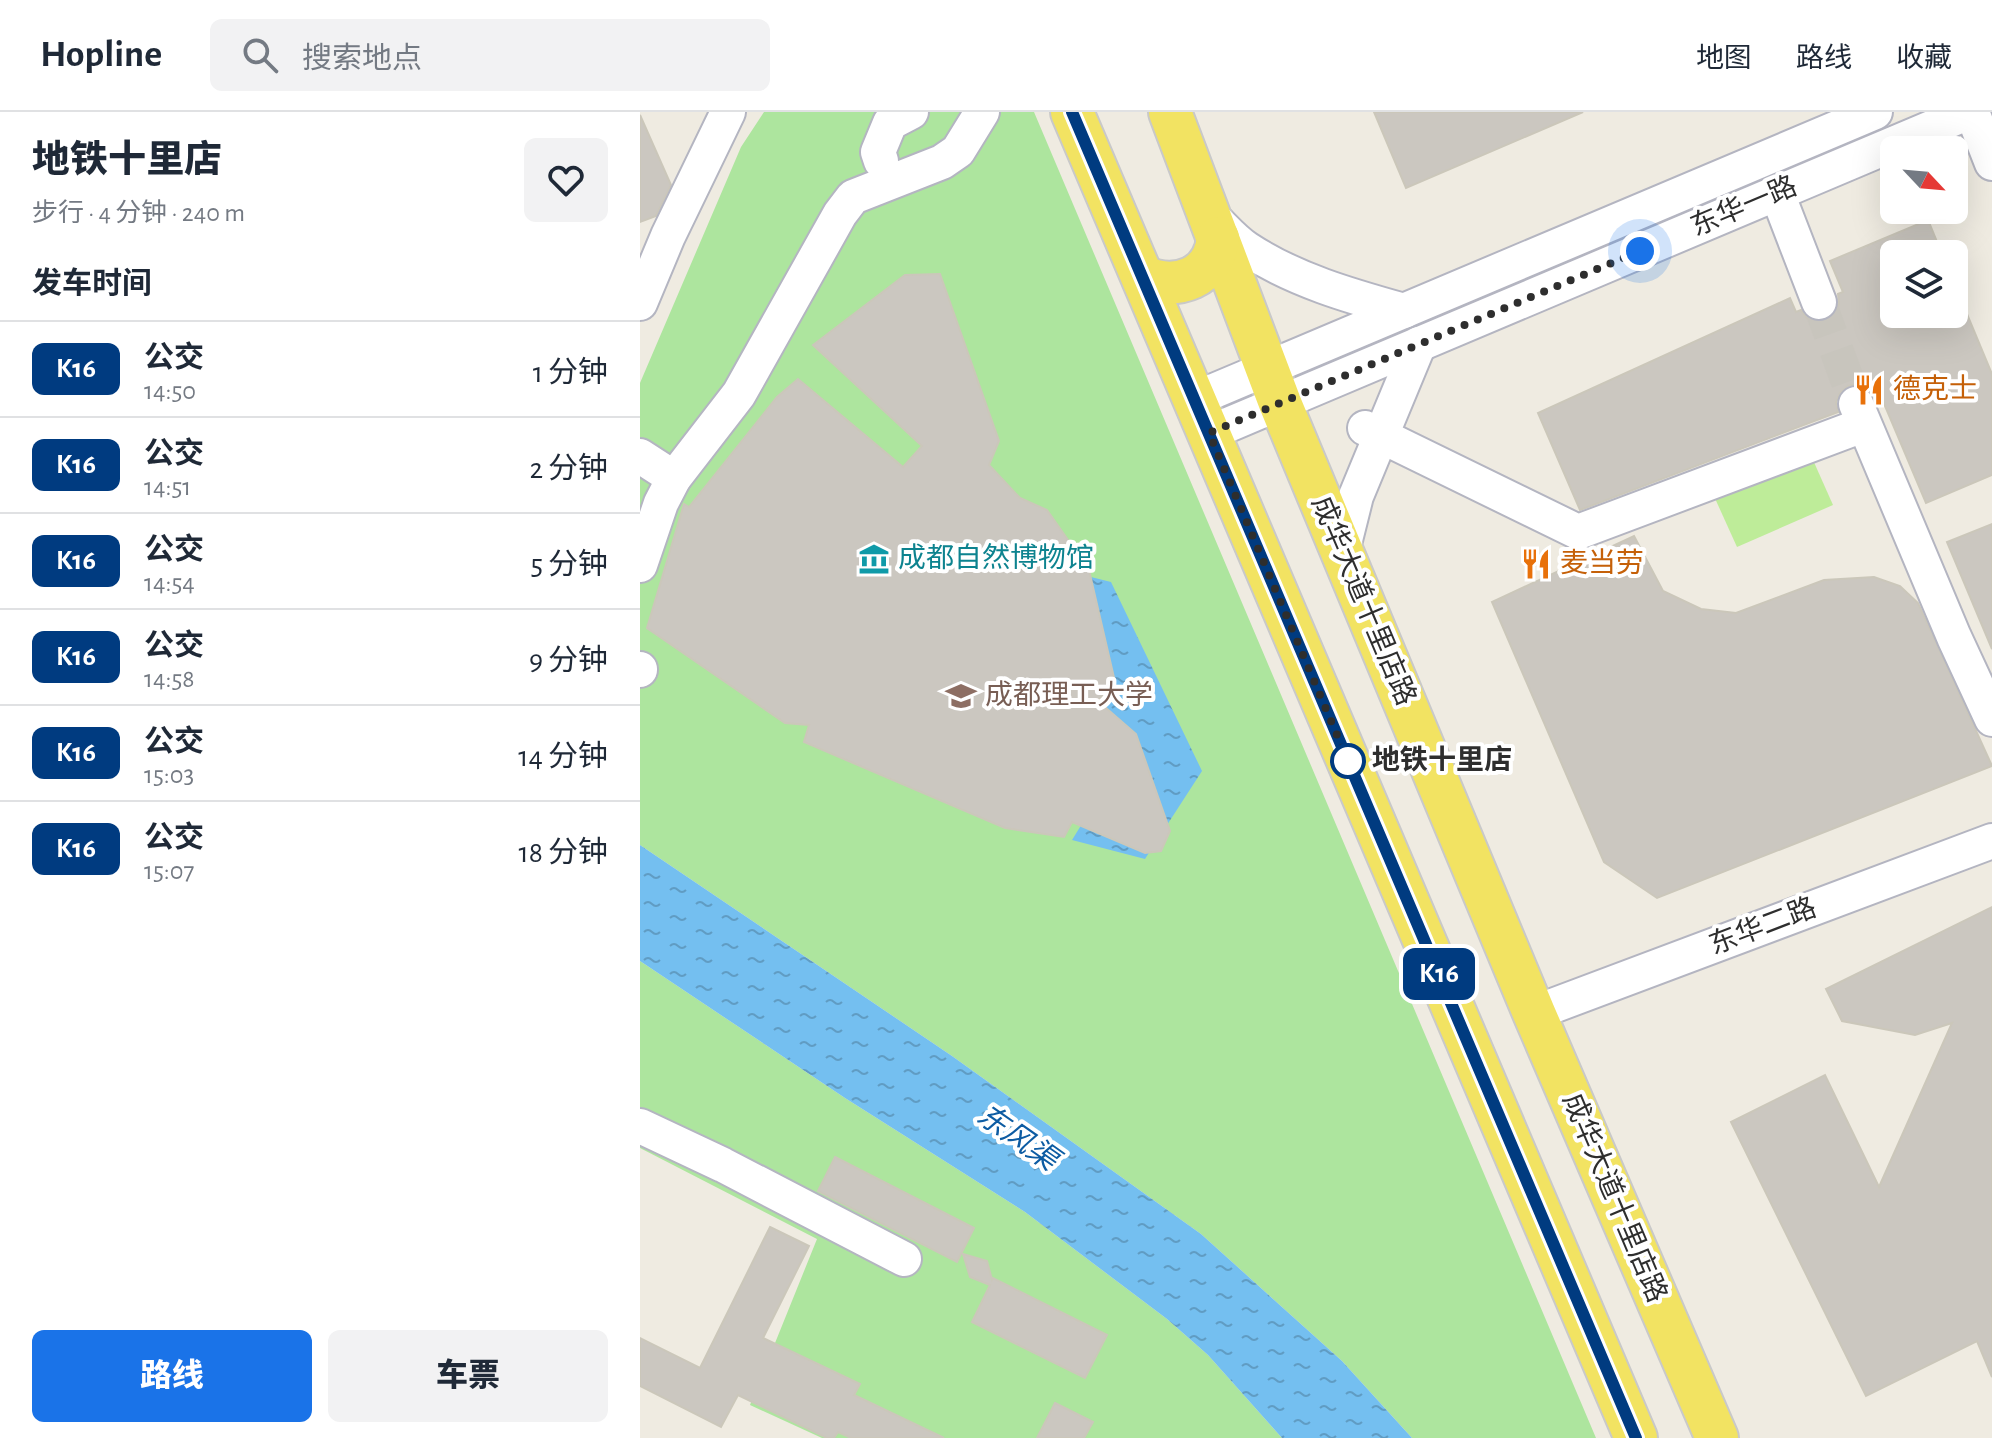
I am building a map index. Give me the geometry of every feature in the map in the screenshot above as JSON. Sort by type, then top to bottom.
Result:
[{"type":"main road","points":[[1072,112],[1636,1438]]},
{"type":"main road","name":"成华大道十里店路","points":[[1170,112],[1274,386],[1342,552],[1534,1013],[1717,1438]]},
{"type":"main road","points":[[1143,277],[1157,283],[1177,283],[1203,272],[1217,253],[1213,226]]},
{"type":"street","points":[[640,303],[668,236],[728,112]]},
{"type":"street","points":[[881,161],[878,152],[890,123],[911,112]]},
{"type":"street","points":[[640,565],[661,503],[674,478],[739,394],[840,214],[853,197],[942,162],[958,151],[982,112]]},
{"type":"street","name":"东华一路","points":[[1274,386],[1404,311],[1875,112]]},
{"type":"street","points":[[1970,112],[1992,163]]},
{"type":"street","name":"东华一路","points":[[1202,416],[1274,386],[1419,344],[1970,112]]},
{"type":"street","points":[[1777,193],[1819,302]]},
{"type":"street","points":[[1213,226],[1290,272],[1342,294],[1404,311]]},
{"type":"street","points":[[1342,552],[1373,432],[1419,344]]},
{"type":"street","points":[[1373,432],[1578,532],[1860,414],[1992,719]]},
{"type":"street","points":[[640,456],[674,478]]},
{"type":"street","name":"东华二路","points":[[1534,1013],[1992,841]]},
{"type":"street","points":[[640,1126],[723,1165],[904,1259]]},
{"type":"green space","name":"成都自然博物馆","points":[[764,112],[1034,112],[1596,1438],[1412,1438],[1342,1361],[1201,1234],[952,1056],[640,845],[640,383],[741,147]]},
{"type":"green space","points":[[1809,451],[1833,505],[1737,547],[1713,494]]},
{"type":"green space","points":[[640,961],[845,1098],[1025,1212],[1167,1319],[1208,1355],[1282,1438],[822,1438],[750,1405],[817,1239],[640,1148]]},
{"type":"water","points":[[1091,577],[1111,582],[1202,771],[1145,859],[1072,840],[1120,762],[1063,601]]},
{"type":"water","name":"东风渠","points":[[640,845],[952,1056],[1201,1234],[1342,1361],[1412,1438],[1282,1438],[1208,1355],[1167,1319],[1025,1212],[845,1098],[640,961]]},
{"type":"building","points":[[1374,112],[1583,112],[1406,188]]},
{"type":"building","points":[[640,115],[671,185],[656,216],[640,222]]},
{"type":"building","points":[[1918,224],[1930,224],[1936,240],[1880,240]]},
{"type":"building","points":[[1880,240],[1880,328],[1968,328],[1968,316],[1992,374],[1992,475],[1926,503],[1880,394],[1874,396],[1858,384],[1848,386],[1840,393],[1836,402],[1838,412],[1580,510],[1538,413],[1790,298],[1796,312],[1801,310],[1815,322],[1827,320],[1835,314],[1839,304],[1838,294],[1843,292],[1830,261]]},
{"type":"building","name":"成都自然博物馆","points":[[940,274],[999,441],[989,465],[1020,498],[1047,510],[1089,570],[1115,682],[1098,701],[1136,734],[1170,831],[1161,851],[1145,853],[1072,822],[1064,837],[1005,828],[804,742],[809,725],[785,723],[647,628],[684,504],[689,507],[777,397],[798,379],[903,467],[922,446],[813,345],[905,275]]},
{"type":"building","points":[[1992,524],[1992,649],[1947,542]]},
{"type":"building","points":[[1634,536],[1663,591],[1701,609],[1736,613],[1824,580],[1874,577],[1900,586],[1918,603],[1992,766],[1657,898],[1604,862],[1492,602]]},
{"type":"building","points":[[1992,907],[1992,1377],[1977,1341],[1866,1396],[1731,1122],[1825,1075],[1879,1187],[1952,1023],[1915,1035],[1842,1021],[1826,989]]},
{"type":"building","points":[[835,1157],[974,1228],[957,1262],[818,1191]]},
{"type":"building","points":[[770,1227],[809,1246],[763,1338],[860,1384],[854,1395],[944,1438],[851,1438],[838,1432],[834,1438],[827,1438],[738,1395],[721,1427],[640,1386],[640,1338],[700,1368]]},
{"type":"building","points":[[963,1254],[987,1261],[992,1280],[1107,1335],[1085,1378],[972,1322],[990,1285],[970,1277]]},
{"type":"building","points":[[1055,1403],[1093,1422],[1084,1438],[1037,1438]]},
{"type":"tunnel","points":[[1819,302],[1856,404]]},
{"type":"bus line","name":"K16","points":[[1072,112],[1636,1438]]},
{"type":"place","name":"德克士","points":[[1869,390]]},
{"type":"place","name":"成都自然博物馆","points":[[874,559]]},
{"type":"place","name":"麦当劳","points":[[1536,564]]},
{"type":"place","name":"成都理工大学","points":[[961,696]]},
{"type":"place","name":"地铁十里店","points":[[1348,761]]},
{"type":"route","points":[[1348,761],[1209,433],[1640,251]]}]
